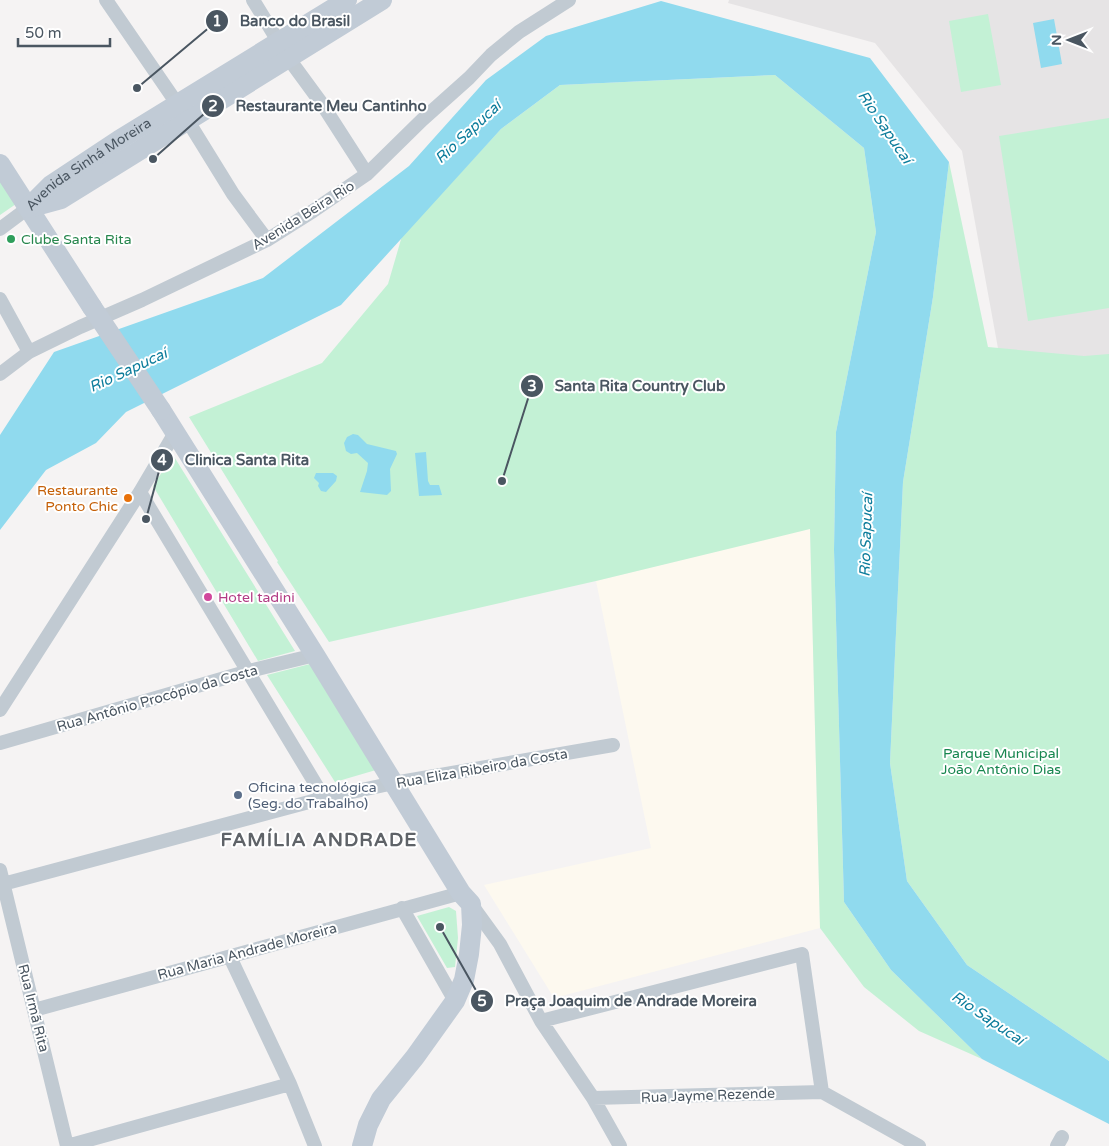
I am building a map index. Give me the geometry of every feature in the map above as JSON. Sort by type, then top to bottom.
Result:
[{"type":"main road","name":"Avenida Sinhá Moreira","points":[[284,50],[347,0]]},
{"type":"main road","name":"Avenida Sinhá Moreira","points":[[28,208],[51,185],[119,140],[182,113],[284,50],[375,2]]},
{"type":"main road","points":[[0,164],[92,308],[176,431],[466,898],[472,925],[464,980],[456,1001],[381,1099],[368,1125],[362,1146]]},
{"type":"street","points":[[106,0],[182,113],[233,194],[267,240]]},
{"type":"street","points":[[253,0],[367,174]]},
{"type":"street","name":"Avenida Beira Rio","points":[[0,374],[29,352],[267,240],[367,174],[491,55],[519,32],[569,0]]},
{"type":"street","points":[[0,229],[28,208]]},
{"type":"street","points":[[0,299],[29,352]]},
{"type":"street","points":[[0,710],[140,492],[176,431]]},
{"type":"street","points":[[140,492],[324,798]]},
{"type":"street","name":"Rua Antônio Procópio da Costa","points":[[0,743],[249,671],[315,656]]},
{"type":"street","name":"Rua Eliza Ribeiro da Costa","points":[[3,884],[324,798],[613,745]]},
{"type":"street","name":"Rua Irmã Rita","points":[[0,870],[67,1146]]},
{"type":"street","points":[[466,898],[500,944],[541,1021],[593,1098],[620,1146]]},
{"type":"street","name":"Rua Maria Andrade Moreira","points":[[34,1010],[402,908],[466,898]]},
{"type":"street","points":[[402,908],[456,1001]]},
{"type":"street","points":[[541,1021],[802,954],[822,1092],[919,1146]]},
{"type":"street","points":[[230,956],[290,1084],[315,1146]]},
{"type":"street","points":[[67,1146],[290,1084]]},
{"type":"street","name":"Rua Jayme Rezende","points":[[593,1098],[822,1092]]},
{"type":"shaded area","points":[[729,0],[1109,0],[1109,389],[1008,403],[962,151],[875,43],[728,3]]},
{"type":"shaded area","points":[[810,528],[820,928],[554,998],[484,885],[651,848],[596,581]]},
{"type":"green space","points":[[988,14],[1001,85],[961,92],[949,21]]},
{"type":"green space","points":[[775,75],[864,148],[876,232],[836,432],[834,550],[844,902],[891,970],[982,1059],[919,1031],[864,987],[820,928],[810,529],[596,581],[329,642],[277,562],[189,417],[322,363],[388,284],[402,236],[501,129],[560,85]]},
{"type":"green space","points":[[1109,118],[1109,308],[1028,321],[999,136]]},
{"type":"green space","name":"Parque Municipal João Antônio Dias","points":[[949,162],[988,347],[1084,356],[1109,354],[1109,1061],[967,965],[907,881],[890,763],[903,482],[933,297]]},
{"type":"green space","points":[[0,178],[16,204],[0,215]]},
{"type":"green space","points":[[173,455],[295,651],[258,661],[153,486]]},
{"type":"green space","points":[[310,664],[376,770],[335,782],[267,675]]},
{"type":"green space","points":[[449,907],[456,911],[458,938],[455,967],[447,968],[417,916]]},
{"type":"water","name":"Rio Sapucaí","points":[[661,1],[870,58],[949,162],[933,297],[903,482],[890,763],[907,881],[967,965],[1109,1061],[1109,1124],[982,1059],[891,970],[844,902],[834,550],[836,432],[876,232],[864,148],[775,75],[560,85],[501,129],[341,305],[126,412],[96,443],[46,470],[0,530],[0,435],[54,352],[263,278],[409,166],[486,80],[546,36]]},
{"type":"water","points":[[1054,19],[1062,64],[1041,68],[1033,23]]},
{"type":"water","points":[[353,434],[358,435],[367,444],[396,451],[397,454],[390,469],[391,491],[387,495],[360,492],[368,463],[357,453],[351,454],[346,451],[344,443],[347,437]]},
{"type":"water","points":[[426,452],[428,481],[430,485],[439,485],[442,495],[419,496],[415,453]]},
{"type":"water","points":[[316,473],[333,473],[337,476],[336,481],[326,492],[321,491],[318,486],[319,483],[314,478]]},
{"type":"place","name":"Banco do Brasil","points":[[137,88]]},
{"type":"place","name":"Restaurante Meu Cantinho","points":[[153,159]]},
{"type":"place","name":"Clube Santa Rita","points":[[11,239]]},
{"type":"place","name":"Santa Rita Country Club","points":[[502,481]]},
{"type":"place","name":"Restaurante Ponto Chic","points":[[128,498]]},
{"type":"place","name":"Clinica Santa Rita","points":[[146,519]]},
{"type":"place","name":"Hotel tadini","points":[[208,597]]},
{"type":"place","name":"Oficina tecnológica (Seg. do Trabalho)","points":[[238,795]]},
{"type":"place","name":"Praça Joaquim de Andrade Moreira","points":[[440,927]]},
{"type":"district","name":"FAMÍLIA ANDRADE","points":[[319,839]]}]
